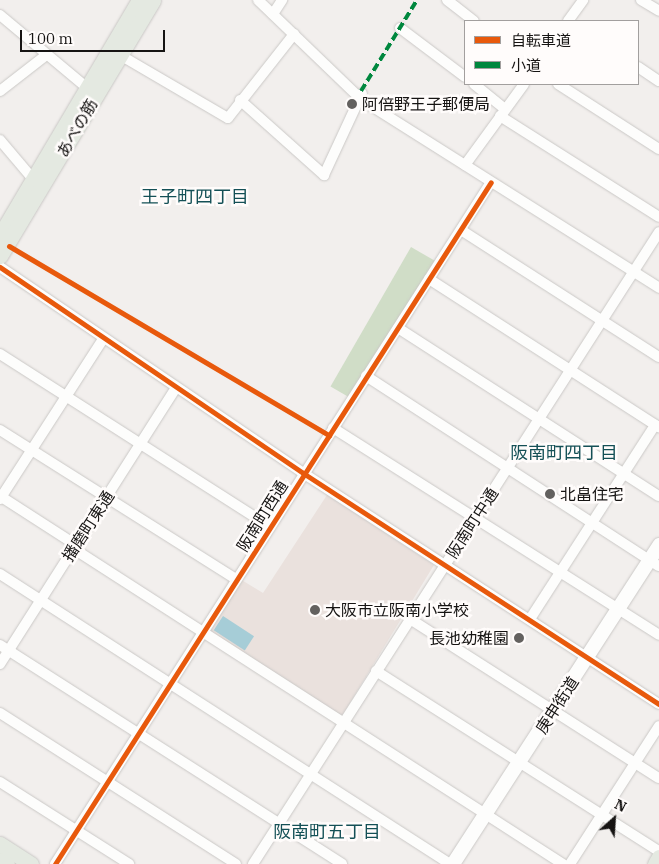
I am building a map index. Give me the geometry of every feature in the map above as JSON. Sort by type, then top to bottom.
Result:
[{"type":"main road","name":"あべの筋","points":[[0,256],[91,91],[138,0]]},
{"type":"main road","name":"あべの筋","points":[[0,235],[33,179],[91,91],[120,54],[153,0]]},
{"type":"main road","points":[[0,844],[31,864]]},
{"type":"main road","points":[[655,864],[659,857]]},
{"type":"main road","points":[[0,860],[7,864]]},
{"type":"street","points":[[258,0],[362,95],[491,182],[659,288]]},
{"type":"street","points":[[273,14],[282,0]]},
{"type":"street","points":[[447,0],[473,20]]},
{"type":"street","points":[[569,20],[583,0]]},
{"type":"street","points":[[641,0],[659,11]]},
{"type":"street","points":[[0,15],[45,56],[91,91]]},
{"type":"street","points":[[400,28],[464,76]]},
{"type":"street","points":[[120,54],[228,118],[240,100],[294,34]]},
{"type":"street","points":[[0,91],[45,56]]},
{"type":"street","points":[[639,68],[658,78]]},
{"type":"street","points":[[475,85],[503,113],[659,217]]},
{"type":"street","points":[[465,165],[523,85]]},
{"type":"street","points":[[560,85],[659,150]]},
{"type":"street","points":[[240,100],[324,175],[362,95]]},
{"type":"street","points":[[0,140],[33,179]]},
{"type":"street","name":"阪南町西通","points":[[55,864],[303,473],[491,182]]},
{"type":"street","points":[[460,230],[659,357]]},
{"type":"street","name":"阪南町中通","points":[[253,864],[659,232]]},
{"type":"street","points":[[2,274],[303,473],[659,704]]},
{"type":"street","points":[[429,279],[657,426],[530,619]]},
{"type":"street","points":[[398,328],[659,496]]},
{"type":"street","points":[[103,339],[0,498],[203,632],[564,864]]},
{"type":"street","points":[[0,354],[270,527]]},
{"type":"street","points":[[366,376],[654,563]]},
{"type":"street","name":"播磨町東通","points":[[0,664],[4,648],[41,600],[176,388]]},
{"type":"street","points":[[333,428],[659,635]]},
{"type":"street","points":[[0,430],[236,579]]},
{"type":"street","name":"庚申街道","points":[[451,864],[520,762],[618,609],[654,563],[659,545]]},
{"type":"street","points":[[0,574],[451,864]]},
{"type":"street","points":[[410,619],[659,778]]},
{"type":"street","points":[[4,648],[342,864]]},
{"type":"street","points":[[376,671],[520,762],[601,816],[659,851]]},
{"type":"street","points":[[0,713],[236,864]]},
{"type":"street","points":[[570,864],[659,726]]},
{"type":"street","points":[[0,782],[129,864]]},
{"type":"shaded area","name":"大阪市立阪南小学校","points":[[327,495],[434,565],[342,716],[210,633],[210,627],[240,579],[263,593]]},
{"type":"green space","points":[[411,247],[437,262],[356,401],[330,386]]},
{"type":"water","points":[[223,616],[254,636],[245,650],[214,630]]},
{"type":"marked path","points":[[361,91],[417,0]]},
{"type":"cycle path","points":[[55,864],[491,182]]},
{"type":"cycle path","points":[[9,246],[329,435]]},
{"type":"cycle path","points":[[0,267],[303,473],[659,704]]},
{"type":"place","name":"阿倍野王子郵便局","points":[[352,104]]},
{"type":"place","name":"北畠住宅","points":[[550,494]]},
{"type":"place","name":"大阪市立阪南小学校","points":[[315,610]]},
{"type":"place","name":"長池幼稚園","points":[[519,638]]},
{"type":"district","name":"王子町四丁目","points":[[195,197]]},
{"type":"district","name":"阪南町四丁目","points":[[564,453]]},
{"type":"district","name":"阪南町五丁目","points":[[327,832]]}]
